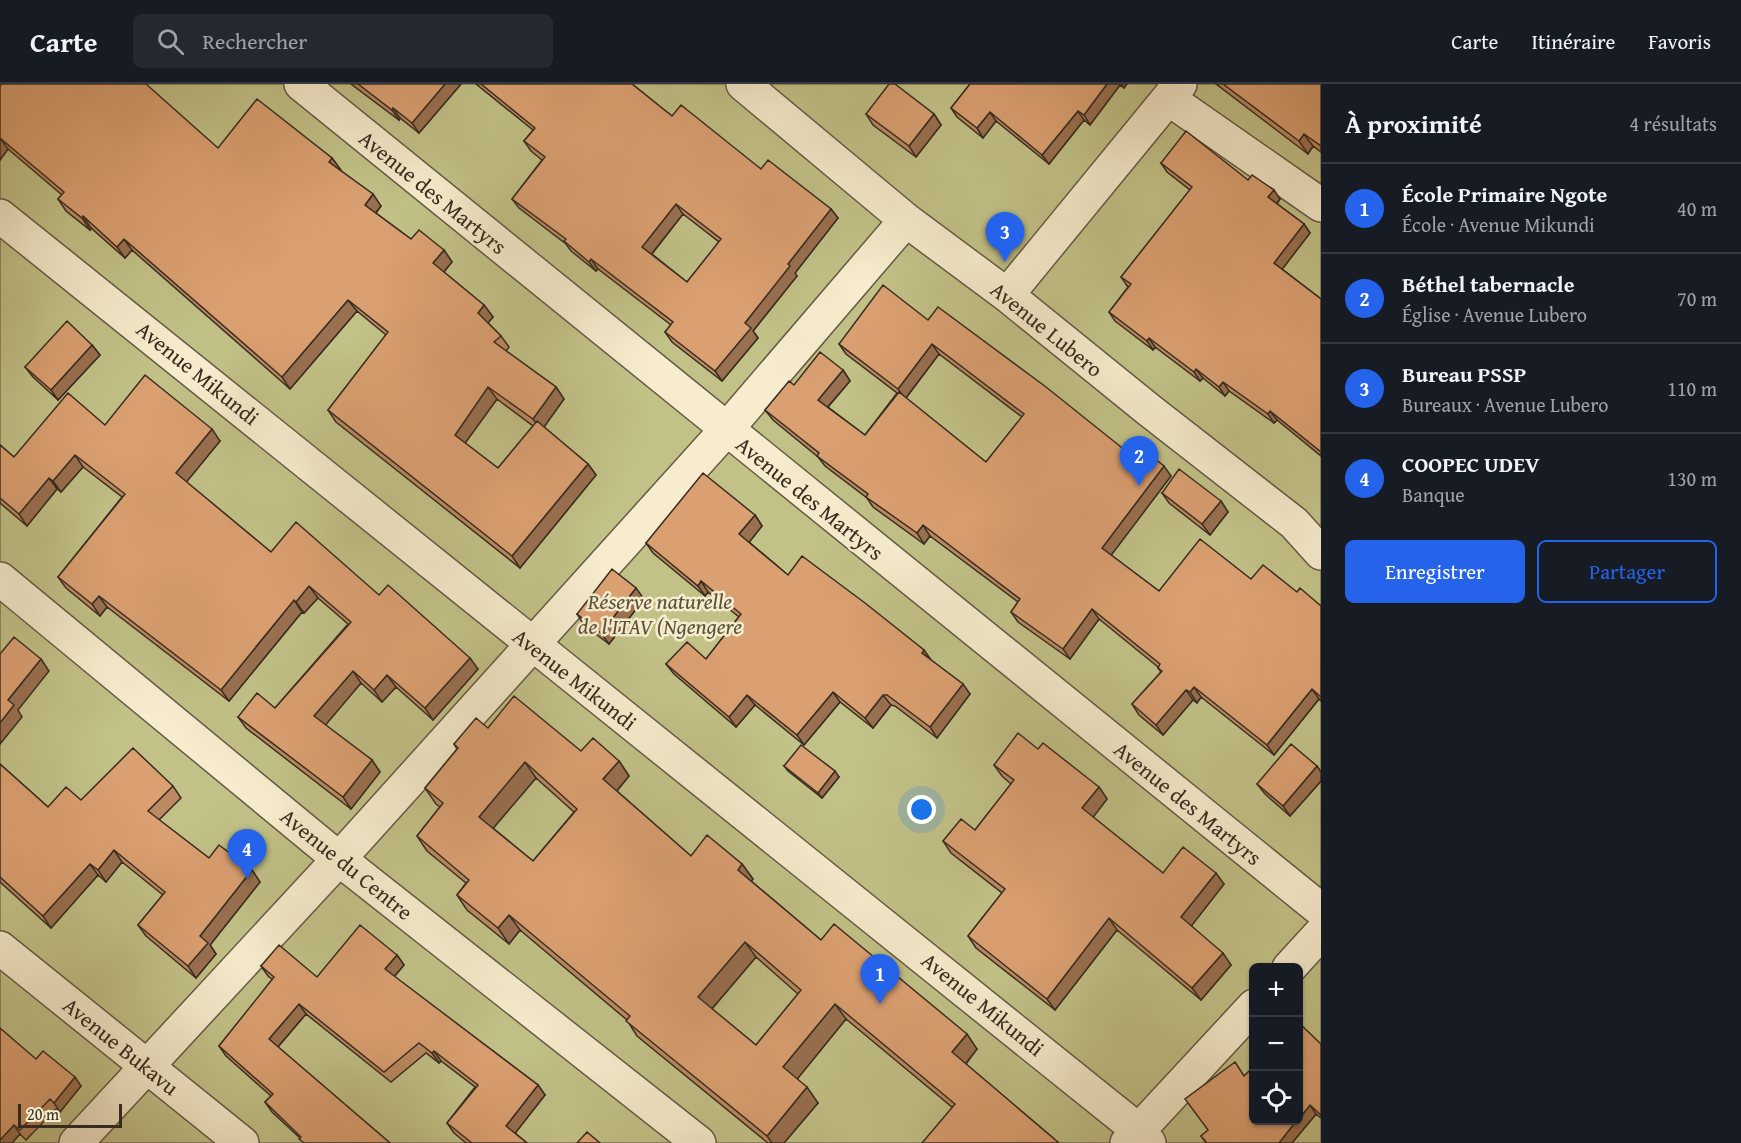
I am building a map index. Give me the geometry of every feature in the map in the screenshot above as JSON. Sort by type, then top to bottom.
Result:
[{"type":"street","name":"Avenue des Martyrs","points":[[301,84],[1321,910]]},
{"type":"street","name":"Avenue Lubero","points":[[743,84],[906,220],[1007,295],[1294,523],[1321,553]]},
{"type":"street","points":[[1007,295],[1174,91],[1321,205]]},
{"type":"street","name":"Avenue Mikundi","points":[[0,216],[244,409],[531,644],[770,833],[1138,1139]]},
{"type":"street","points":[[76,1143],[339,859],[726,430],[906,220]]},
{"type":"street","name":"Avenue du Centre","points":[[0,579],[339,859],[699,1143]]},
{"type":"street","points":[[1294,963],[1321,933]]},
{"type":"street","name":"Avenue Bukavu","points":[[0,948],[242,1143]]},
{"type":"street","points":[[1138,1139],[1249,1011]]},
{"type":"green space","name":"Réserve naturelle de l'ITAV (Ngengere","points":[[0,84],[1321,84],[1321,1143],[0,1143]]},
{"type":"building","points":[[2,84],[146,84],[218,148],[257,99],[332,158],[329,162],[373,194],[365,205],[411,239],[419,230],[444,250],[433,263],[484,305],[478,313],[501,336],[494,342],[556,387],[533,419],[488,387],[455,435],[498,468],[537,421],[588,464],[512,556],[328,410],[388,332],[348,300],[282,377],[124,239],[117,247],[83,216],[82,218],[58,199],[64,192],[0,138],[0,86]]},
{"type":"building","points":[[358,84],[445,84],[412,123]]},
{"type":"building","points":[[481,84],[632,84],[672,116],[681,105],[761,169],[768,160],[831,209],[745,323],[751,328],[715,371],[665,332],[673,322],[591,259],[589,262],[564,241],[566,239],[512,199],[545,157],[524,141],[535,128]],"holes":[[[676,204],[721,239],[687,282],[642,247]]]},
{"type":"building","points":[[889,84],[895,84],[934,114],[909,146],[866,114]]},
{"type":"building","points":[[970,84],[1107,84],[1084,115],[1078,111],[1042,155],[990,112],[977,128],[951,108]]},
{"type":"building","points":[[1223,84],[1321,84],[1321,146],[1304,134],[1299,141]]},
{"type":"building","points":[[1186,131],[1248,180],[1252,175],[1274,190],[1268,197],[1304,224],[1274,263],[1321,299],[1321,452],[1270,411],[1268,414],[1223,382],[1219,387],[1196,369],[1194,372],[1149,338],[1147,341],[1109,312],[1131,284],[1121,277],[1192,187],[1161,163]]},
{"type":"building","points":[[883,285],[928,320],[938,307],[1046,387],[1126,451],[1133,442],[1164,466],[1102,548],[1159,591],[1200,539],[1251,579],[1263,565],[1297,592],[1300,588],[1321,606],[1321,697],[1312,689],[1267,745],[1194,687],[1190,692],[1186,690],[1156,725],[1132,704],[1162,671],[1158,668],[1160,664],[1092,609],[1063,649],[1011,612],[1020,599],[923,525],[917,533],[866,497],[868,494],[817,456],[819,453],[765,410],[789,381],[794,385],[820,352],[843,370],[818,400],[865,435],[899,392],[986,462],[1024,414],[932,344],[898,389],[839,344]]},
{"type":"building","points":[[67,321],[92,345],[51,390],[25,367]]},
{"type":"building","points":[[145,375],[212,429],[176,473],[271,552],[296,522],[379,595],[388,585],[470,658],[425,708],[387,675],[374,690],[353,671],[314,716],[372,760],[343,797],[238,717],[257,693],[275,708],[351,622],[309,586],[296,602],[294,600],[221,690],[99,596],[92,604],[58,577],[125,494],[75,455],[53,481],[49,478],[19,514],[0,498],[0,445],[14,457],[68,393],[105,425]]},
{"type":"building","points":[[1179,469],[1221,501],[1202,524],[1162,493]]},
{"type":"building","points":[[703,473],[755,515],[739,534],[788,575],[802,556],[865,603],[924,650],[922,653],[963,684],[930,727],[887,695],[883,695],[865,718],[833,692],[797,735],[747,695],[729,717],[666,664],[687,642],[706,659],[741,614],[701,581],[698,586],[646,543]]},
{"type":"building","points":[[612,569],[636,588],[601,633],[577,614]]},
{"type":"building","points":[[14,637],[41,659],[8,700],[14,705],[0,723],[0,654]]},
{"type":"building","points":[[514,696],[581,751],[593,738],[619,761],[603,779],[691,856],[707,835],[742,864],[738,870],[821,940],[834,924],[967,1034],[952,1052],[1059,1143],[922,1143],[955,1104],[835,1004],[783,1067],[807,1087],[767,1136],[626,1021],[630,1016],[509,915],[498,928],[457,895],[469,880],[417,836],[443,803],[425,788],[458,748],[454,744],[476,718],[488,728]],"holes":[[[525,762],[577,809],[533,861],[479,817]],[[745,942],[801,990],[756,1045],[698,997]]]},
{"type":"building","points":[[1018,733],[1038,749],[1043,743],[1099,787],[1082,808],[1163,873],[1183,847],[1216,873],[1181,917],[1223,953],[1192,988],[1109,918],[1047,999],[968,936],[1005,889],[943,841],[961,819],[975,830],[1014,780],[994,765]]},
{"type":"building","points":[[1291,744],[1317,766],[1283,806],[1257,784]]},
{"type":"building","points":[[801,745],[835,771],[818,793],[784,766]]},
{"type":"building","points":[[133,748],[173,786],[148,811],[209,858],[219,845],[252,870],[200,936],[208,943],[188,966],[138,925],[165,892],[114,850],[98,870],[90,864],[43,916],[0,877],[0,764],[48,807],[66,787],[81,800]]},
{"type":"building","points":[[360,925],[397,955],[385,969],[538,1085],[506,1126],[527,1143],[472,1143],[447,1123],[478,1085],[434,1051],[432,1053],[419,1043],[384,1072],[299,1004],[269,1039],[390,1143],[304,1143],[299,1139],[301,1137],[265,1102],[273,1094],[219,1046],[274,977],[261,966],[279,945],[317,977]]},
{"type":"building","points":[[1303,1027],[1321,1044],[1321,1115],[1310,1105],[1303,1114]]},
{"type":"building","points":[[0,1028],[36,1059],[43,1051],[75,1077],[54,1103],[50,1099],[20,1130],[14,1125],[0,1140]]},
{"type":"building","points":[[1235,1062],[1244,1076],[1249,1071],[1249,1125],[1293,1125],[1279,1143],[1207,1143],[1201,1136],[1208,1130],[1185,1099]]},
{"type":"building","points":[[587,1132],[600,1143],[577,1143]]},
{"type":"place","name":"Bureau PSSP","points":[[1005,262]]},
{"type":"place","name":"Béthel tabernacle","points":[[1139,486]]},
{"type":"place","name":"COOPEC UDEV","points":[[247,879]]},
{"type":"place","name":"École Primaire Ngote","points":[[880,1004]]}]
